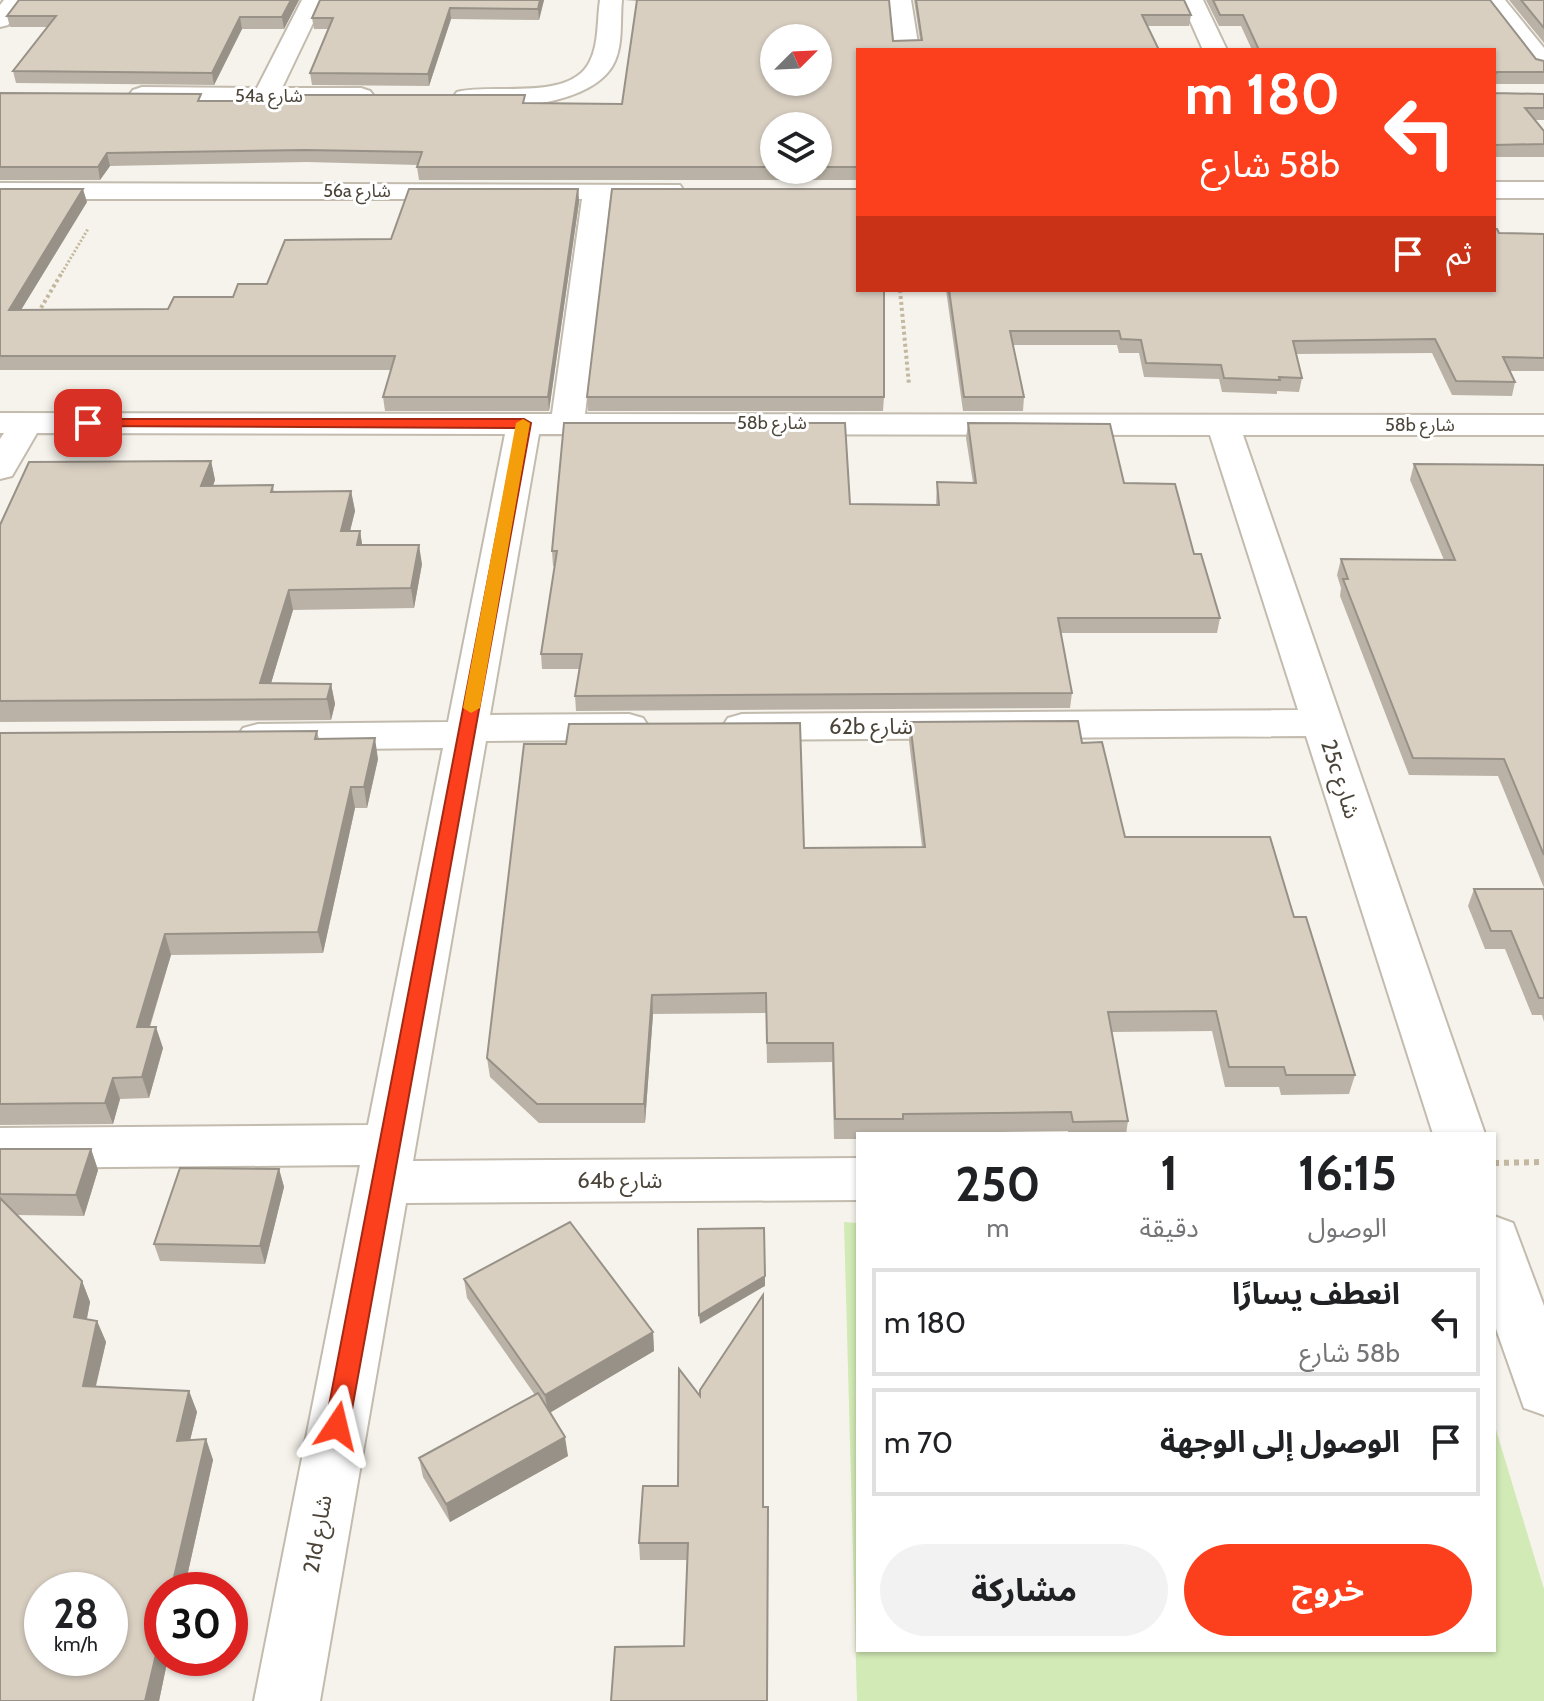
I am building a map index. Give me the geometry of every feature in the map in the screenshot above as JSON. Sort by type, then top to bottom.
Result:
[{"type":"street","points":[[0,20],[16,0]]},
{"type":"street","points":[[266,95],[313,0]]},
{"type":"street","points":[[440,96],[519,97],[584,81],[602,62],[611,0]]},
{"type":"street","points":[[900,0],[907,48]]},
{"type":"street","points":[[1192,0],[1214,48]]},
{"type":"street","points":[[1493,0],[1544,64]]},
{"type":"street","name":"54a شارع","points":[[125,95],[392,96]]},
{"type":"street","points":[[1496,190],[1536,190],[1544,215]]},
{"type":"street","name":"56a شارع","points":[[0,191],[692,191]]},
{"type":"street","name":"21d شارع","points":[[287,1701],[467,732],[546,423],[597,191]]},
{"type":"street","points":[[0,469],[13,423]]},
{"type":"street","name":"58b شارع","points":[[13,423],[1544,425]]},
{"type":"street","name":"25c شارع","points":[[1223,424],[1458,1132]]},
{"type":"street","name":"62b شارع","points":[[218,737],[689,727],[1323,723]]},
{"type":"street","name":"64b شارع","points":[[0,1148],[856,1179]]},
{"type":"street","points":[[1496,1244],[1544,1390]]},
{"type":"path","points":[[32,323],[111,191]]},
{"type":"path","points":[[900,292],[912,423]]},
{"type":"path","points":[[1496,1163],[1544,1162]]},
{"type":"green space","points":[[844,1222],[856,1223],[856,1652],[1496,1652],[1496,1430],[1544,1589],[1544,1701],[857,1701]]},
{"type":"building","points":[[19,0],[291,0],[282,17],[240,17],[212,73],[13,71],[56,16],[7,16]]},
{"type":"building","points":[[320,0],[540,0],[538,9],[450,8],[428,74],[310,73],[333,18],[312,18]]},
{"type":"building","points":[[637,0],[889,0],[893,41],[922,40],[916,0],[1184,0],[1191,15],[1142,15],[1158,48],[856,48],[856,167],[832,167],[832,112],[760,112],[760,167],[417,167],[422,152],[305,150],[107,153],[98,167],[0,167],[0,93],[201,94],[198,101],[299,101],[302,95],[525,95],[523,103],[622,104]]},
{"type":"building","points":[[1213,0],[1490,0],[1536,59],[1544,61],[1544,72],[1496,73],[1496,48],[1258,48],[1243,15],[1220,15]]},
{"type":"building","points":[[1521,0],[1544,0],[1544,28]]},
{"type":"building","points":[[1496,93],[1544,94],[1544,108],[1525,108],[1544,131],[1544,144],[1496,145]]},
{"type":"building","points":[[0,189],[83,189],[9,310],[168,309],[174,297],[233,297],[238,284],[267,284],[285,240],[391,239],[409,189],[578,189],[548,397],[383,397],[395,356],[0,356]]},
{"type":"building","points":[[612,189],[856,189],[856,292],[884,292],[884,397],[587,397]]},
{"type":"building","points":[[1496,229],[1499,233],[1544,234],[1544,358],[1503,357],[1515,382],[1456,381],[1435,339],[1293,341],[1302,378],[1279,377],[1280,380],[1224,378],[1221,365],[1146,363],[1141,340],[1121,339],[1119,331],[1010,331],[1024,397],[964,397],[949,292],[1496,292]]},
{"type":"building","points":[[564,423],[845,423],[850,504],[939,505],[937,482],[976,483],[968,423],[1110,424],[1124,483],[1175,484],[1194,554],[1201,554],[1220,618],[1058,618],[1072,693],[575,696],[582,654],[541,654],[557,551],[552,551]]},
{"type":"building","points":[[211,461],[201,486],[273,485],[271,492],[351,491],[341,531],[360,531],[357,545],[419,545],[411,588],[289,590],[260,683],[331,684],[327,699],[0,701],[0,525],[29,462]]},
{"type":"building","points":[[1414,464],[1544,465],[1544,855],[1504,759],[1413,758],[1343,579],[1348,579],[1341,559],[1455,560]]},
{"type":"building","points":[[1078,721],[1082,743],[1102,742],[1125,837],[1270,837],[1294,917],[1306,917],[1355,1075],[1286,1075],[1284,1067],[1229,1067],[1216,1011],[1108,1012],[1128,1121],[1073,1122],[1071,1112],[903,1114],[903,1119],[835,1119],[833,1043],[767,1043],[766,993],[652,995],[644,1104],[537,1104],[487,1058],[524,744],[566,744],[569,724],[800,723],[804,848],[925,847],[910,722]]},
{"type":"building","points":[[317,731],[315,739],[375,738],[364,787],[351,787],[318,932],[165,934],[137,1027],[156,1027],[142,1077],[113,1078],[105,1103],[0,1104],[0,733]]},
{"type":"building","points":[[1474,889],[1544,889],[1544,998],[1539,998],[1511,931],[1491,931]]},
{"type":"building","points":[[0,1149],[91,1149],[76,1195],[0,1194]]},
{"type":"building","points":[[180,1168],[279,1169],[260,1246],[154,1244]]},
{"type":"building","points":[[0,1198],[82,1281],[74,1317],[97,1321],[83,1386],[189,1391],[177,1441],[206,1439],[175,1572],[144,1572],[144,1676],[151,1676],[145,1701],[0,1701]]},
{"type":"building","points":[[570,1222],[653,1332],[545,1395],[464,1279]]},
{"type":"building","points":[[764,1228],[765,1276],[699,1315],[698,1229]]},
{"type":"building","points":[[763,1295],[763,1507],[768,1507],[767,1701],[611,1701],[615,1647],[684,1646],[688,1543],[639,1543],[643,1486],[678,1486],[679,1369],[700,1396],[700,1390]]},
{"type":"building","points":[[538,1393],[565,1437],[446,1504],[419,1458]]},
{"type":"slow traffic","points":[[471,708],[523,423]]},
{"type":"route","points":[[88,423],[524,423],[337,1426]]}]
